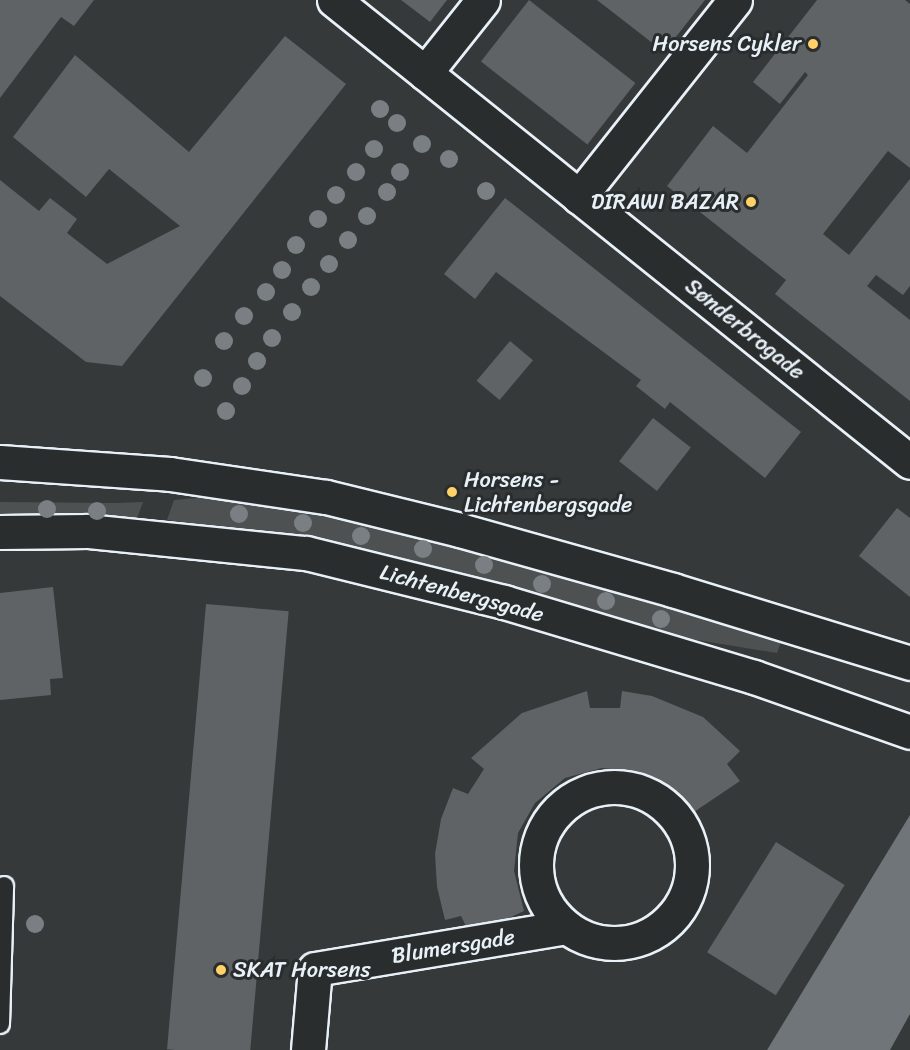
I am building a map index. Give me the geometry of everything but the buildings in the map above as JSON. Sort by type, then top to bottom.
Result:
[{"type":"street","name":"Sønderbrogade","points":[[334,0],[910,462]]},
{"type":"street","points":[[425,73],[483,0]]},
{"type":"street","points":[[579,197],[735,0]]},
{"type":"street","points":[[0,462],[170,474],[326,497],[673,590],[910,663]]},
{"type":"street","name":"Lichtenbergsgade","points":[[0,532],[88,531],[306,553],[504,602],[754,677],[910,732]]},
{"type":"street","points":[[620,787],[641,792],[660,802],[685,833],[691,855],[688,889],[670,919],[654,932],[612,943],[588,939],[566,927],[549,910],[542,895],[536,861],[541,836],[555,814],[578,795],[597,789],[620,787]]},
{"type":"street","name":"Blumersgade","points":[[308,1050],[315,969],[566,927]]},
{"type":"lane","points":[[0,1024],[4,886]]},
{"type":"shaded area","points":[[220,496],[314,508],[511,559],[782,639],[777,653],[691,639],[257,532],[167,520],[174,500]]},
{"type":"shaded area","points":[[0,502],[143,502],[137,518],[0,514]]},
{"type":"shaded area","points":[[910,815],[910,1014],[890,1050],[767,1050]]},
{"type":"place","name":"Horsens Cykler","points":[[813,44]]},
{"type":"place","name":"DIRAWI BAZAR","points":[[751,202]]},
{"type":"place","name":"Horsens - Lichtenbergsgade","points":[[452,492]]},
{"type":"place","name":"SKAT Horsens","points":[[221,970]]}]
